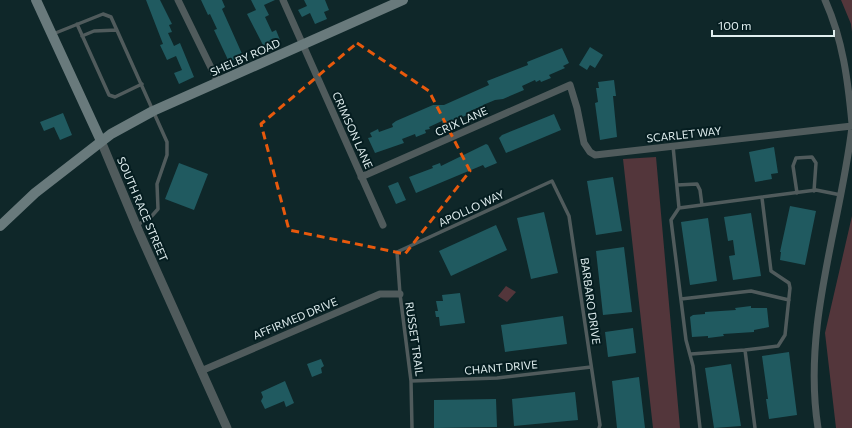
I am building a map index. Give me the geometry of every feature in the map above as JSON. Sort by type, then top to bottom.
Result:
[{"type":"main road","name":"SOUTH RACE STREET","points":[[36,0],[101,141]]},
{"type":"main road","name":"SHELBY ROAD","points":[[0,226],[35,193],[101,141],[153,111],[403,0]]},
{"type":"street","points":[[178,0],[218,82]]},
{"type":"street","name":"CRIMSON LANE","points":[[283,0],[383,225]]},
{"type":"street","points":[[818,428],[814,403],[815,359],[821,290],[848,160],[852,126],[846,67],[841,43],[825,0]]},
{"type":"street","name":"SCARLET WAY","points":[[570,85],[577,108],[584,143],[590,152],[595,155],[852,126]]},
{"type":"street","name":"CRIX LANE","points":[[361,177],[570,85]]},
{"type":"street","name":"SOUTH RACE STREET","points":[[101,141],[136,225],[227,428]]},
{"type":"street","name":"AFFIRMED DRIVE","points":[[201,371],[380,294],[400,294]]},
{"type":"lane","points":[[52,34],[103,14],[111,16],[142,84],[167,142],[167,154],[157,184],[158,209],[150,218],[136,225]]},
{"type":"lane","points":[[76,24],[109,95],[115,97],[142,84]]},
{"type":"lane","points":[[82,36],[94,31],[117,30]]},
{"type":"lane","points":[[672,146],[679,208],[671,220],[686,340],[691,354],[700,428]]},
{"type":"lane","points":[[797,193],[793,166],[796,158],[812,157],[814,159],[816,163],[814,191]]},
{"type":"lane","name":"APOLLO WAY","points":[[397,252],[552,181]]},
{"type":"lane","name":"BARBARO DRIVE","points":[[552,181],[569,216],[599,428]]},
{"type":"lane","points":[[677,185],[697,184],[700,190],[702,205]]},
{"type":"lane","points":[[679,208],[814,191],[841,194]]},
{"type":"lane","points":[[691,354],[778,346],[785,335],[789,300],[789,283],[774,275],[769,263],[762,198]]},
{"type":"lane","name":"RUSSET TRAIL","points":[[397,252],[400,294],[412,381],[412,428]]},
{"type":"lane","points":[[681,299],[751,291],[789,300]]},
{"type":"lane","points":[[745,350],[755,428]]},
{"type":"lane","name":"CHANT DRIVE","points":[[412,381],[497,378],[591,367]]},
{"type":"highlighted area","points":[[357,43],[429,91],[470,171],[405,254],[289,230],[261,124]]},
{"type":"shaded area","points":[[841,0],[852,0],[852,32],[851,24]]},
{"type":"shaded area","points":[[656,157],[680,428],[653,428],[623,159]]},
{"type":"shaded area","points":[[852,216],[852,428],[836,428],[825,333]]},
{"type":"shaded area","points":[[506,286],[516,292],[507,302],[498,296]]},
{"type":"building","points":[[146,0],[160,0],[172,24],[169,25],[172,32],[168,33],[174,46],[180,43],[194,77],[179,84],[174,73],[182,70],[176,56],[167,60],[160,45],[163,44]]},
{"type":"building","points":[[201,0],[222,0],[225,7],[222,9],[243,56],[229,62],[214,30],[217,29]]},
{"type":"building","points":[[251,0],[275,0],[264,5],[269,15],[265,17],[272,32],[276,30],[280,40],[264,47],[247,14],[256,10]]},
{"type":"building","points":[[304,0],[325,0],[329,10],[324,12],[327,19],[315,24],[310,13],[302,17],[298,10],[307,6]]},
{"type":"building","points":[[590,47],[603,55],[595,68],[590,65],[587,70],[579,65]]},
{"type":"building","points":[[562,48],[569,63],[563,66],[565,68],[549,75],[551,78],[541,82],[540,80],[536,82],[535,80],[522,86],[524,90],[503,99],[495,100],[483,105],[484,107],[478,110],[477,108],[466,113],[467,115],[443,125],[442,121],[429,127],[430,129],[425,130],[426,133],[416,137],[415,134],[402,139],[404,143],[375,153],[368,138],[372,137],[370,133],[378,129],[379,132],[393,127],[392,124],[396,121],[433,105],[444,105],[489,85],[487,81],[528,65],[527,62]]},
{"type":"building","points":[[614,80],[616,96],[613,96],[617,137],[600,140],[595,103],[598,102],[596,88],[599,88],[598,82]]},
{"type":"building","points":[[63,113],[72,135],[60,140],[54,127],[44,131],[40,122]]},
{"type":"building","points":[[554,114],[561,130],[506,153],[499,138],[502,135]]},
{"type":"building","points":[[486,144],[488,145],[497,163],[485,168],[483,165],[416,193],[409,177],[433,168],[432,166],[440,163],[441,166]]},
{"type":"building","points":[[774,147],[778,173],[771,174],[772,179],[755,182],[749,152]]},
{"type":"building","points":[[179,163],[208,174],[194,210],[165,199]]},
{"type":"building","points":[[613,177],[622,231],[596,235],[587,181]]},
{"type":"building","points":[[398,182],[406,200],[396,204],[388,186]]},
{"type":"building","points":[[790,206],[816,211],[805,265],[780,260],[780,252]]},
{"type":"building","points":[[544,212],[558,273],[531,279],[517,218]]},
{"type":"building","points":[[751,213],[761,276],[733,280],[729,256],[735,255],[733,240],[728,241],[724,217]]},
{"type":"building","points":[[708,218],[717,281],[690,285],[681,222]]},
{"type":"building","points":[[496,225],[507,250],[451,276],[439,251]]},
{"type":"building","points":[[624,247],[632,312],[603,315],[596,251]]},
{"type":"building","points":[[460,293],[465,323],[440,326],[439,317],[436,317],[435,311],[438,311],[436,301],[443,301],[442,295]]},
{"type":"building","points":[[751,306],[751,308],[767,308],[769,327],[754,330],[754,332],[723,334],[724,336],[708,338],[708,336],[692,337],[690,317],[693,315],[705,314],[705,312],[736,310],[735,308]]},
{"type":"building","points":[[563,316],[567,344],[505,352],[501,325]]},
{"type":"building","points":[[633,328],[636,353],[608,357],[605,332]]},
{"type":"building","points":[[789,352],[797,415],[769,419],[766,399],[768,399],[762,356]]},
{"type":"building","points":[[321,359],[324,366],[321,368],[322,373],[312,377],[307,364]]},
{"type":"building","points":[[731,364],[741,426],[714,428],[705,368]]},
{"type":"building","points":[[639,377],[645,428],[617,428],[612,381]]},
{"type":"building","points":[[285,381],[294,403],[286,407],[284,401],[265,409],[261,401],[263,397],[261,392]]},
{"type":"building","points":[[575,392],[578,420],[514,426],[512,399]]},
{"type":"building","points":[[496,399],[497,427],[434,428],[434,400]]}]
